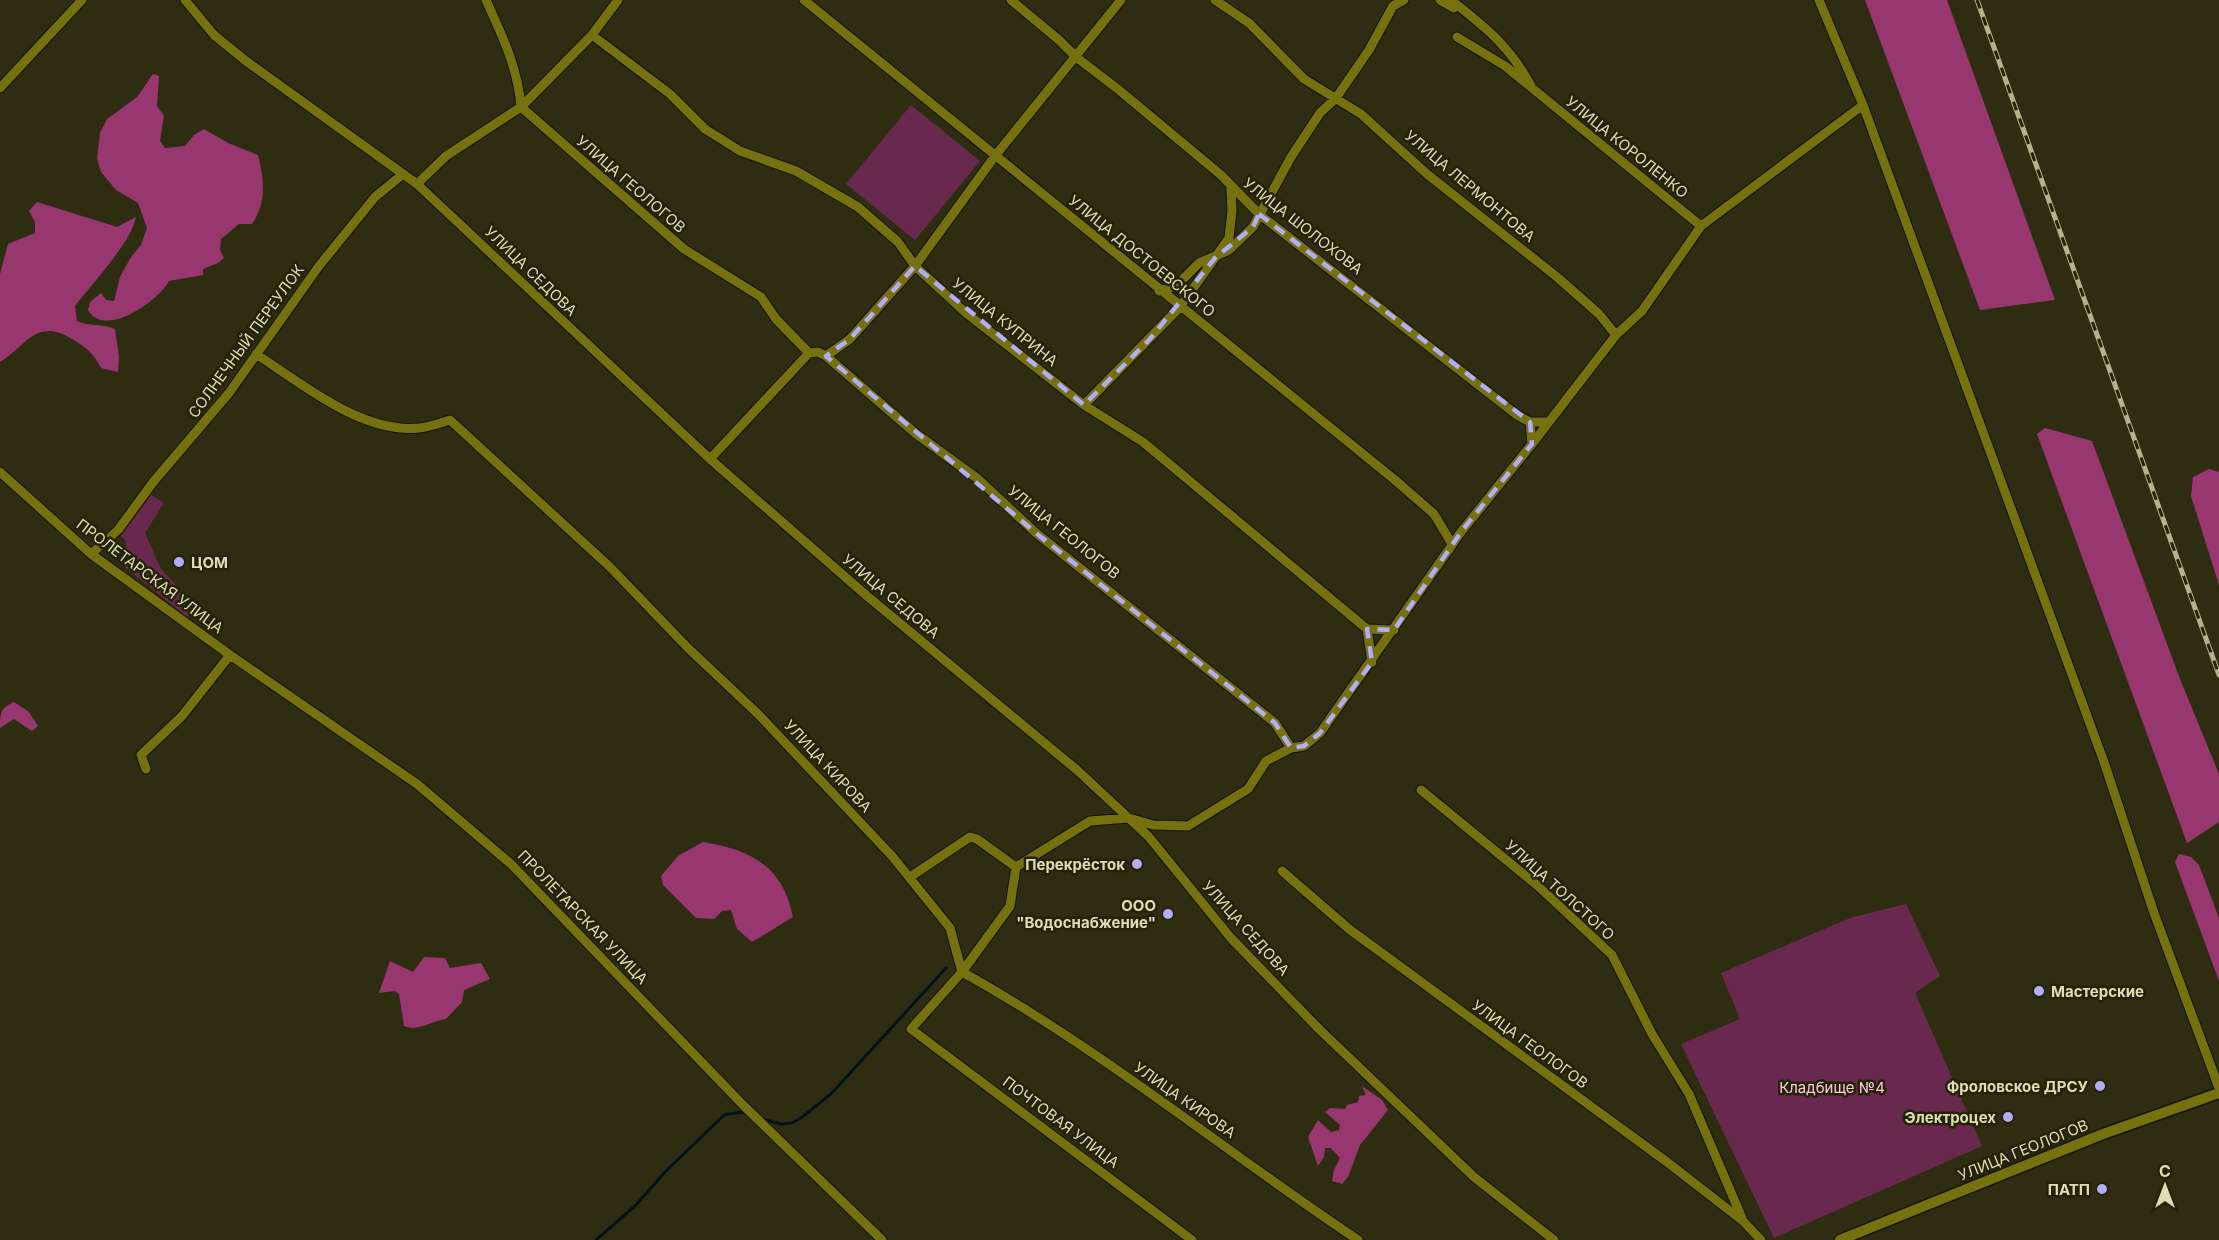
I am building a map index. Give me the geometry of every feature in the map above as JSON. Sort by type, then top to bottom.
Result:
[{"type":"street","points":[[0,88],[82,0]]},
{"type":"street","name":"УЛИЦА СЕДОВА","points":[[185,0],[214,35],[246,61],[417,184],[710,459],[867,596],[1077,770],[1149,837],[1230,937],[1319,1029],[1474,1177],[1554,1240]]},
{"type":"street","points":[[486,0],[510,56],[519,86],[521,106]]},
{"type":"street","points":[[417,184],[446,156],[521,106],[592,35],[618,0]]},
{"type":"street","name":"УЛИЦА ДОСТОЕВСКОГО","points":[[804,0],[1159,291],[1264,371],[1280,388],[1434,514],[1452,544]]},
{"type":"street","name":"УЛИЦА ШОЛОХОВА","points":[[1011,0],[1076,57],[1221,175],[1231,188],[1259,214],[1517,415],[1530,422]]},
{"type":"street","points":[[710,459],[809,353],[818,352],[826,356],[850,339],[915,266],[995,156],[1121,0]]},
{"type":"street","name":"УЛИЦА ЛЕРМОНТОВА","points":[[1215,0],[1249,23],[1304,78],[1362,114],[1426,174],[1557,277],[1599,314],[1616,335]]},
{"type":"street","points":[[1159,291],[1176,286],[1199,263],[1215,258],[1253,228],[1291,157],[1320,113],[1336,98],[1369,50],[1393,6],[1404,0]]},
{"type":"street","points":[[1440,0],[1474,20]]},
{"type":"street","name":"УЛИЦА КОРОЛЕНКО","points":[[1451,0],[1508,48],[1523,69],[1533,91]]},
{"type":"street","points":[[1819,0],[1863,105],[2104,762],[2154,913],[2219,1088]]},
{"type":"street","name":"УЛИЦА КУПРИНА","points":[[592,35],[670,94],[705,129],[740,151],[796,171],[858,207],[898,242],[909,254],[915,266],[966,313],[1084,405],[1143,442],[1367,629]]},
{"type":"street","name":"УЛИЦА КОРОЛЕНКО","points":[[1457,37],[1505,66],[1701,226]]},
{"type":"street","points":[[962,972],[1010,906],[1016,867],[1090,821],[1129,818],[1154,825],[1188,826],[1248,789],[1266,761],[1291,748],[1304,746],[1320,733],[1372,662],[1452,544],[1616,335],[1642,312],[1701,226],[1863,105]]},
{"type":"street","name":"УЛИЦА ГЕОЛОГОВ","points":[[521,106],[684,249],[760,297],[776,319],[809,353]]},
{"type":"street","name":"СОЛНЕЧНЫЙ ПЕРЕУЛОК","points":[[92,554],[118,530],[154,481],[229,393],[319,266],[375,197],[403,174]]},
{"type":"street","points":[[1084,405],[1180,307],[1215,258],[1229,237],[1232,212],[1231,188]]},
{"type":"street","name":"УЛИЦА КИРОВА","points":[[256,354],[336,406],[367,419],[399,428],[419,428],[450,420],[610,567],[688,648],[758,714],[910,877],[950,928],[962,972],[1006,996],[1172,1108],[1288,1193],[1358,1240]]},
{"type":"street","name":"УЛИЦА ГЕОЛОГОВ","points":[[826,356],[915,433],[978,479],[1036,533],[1275,723],[1291,748]]},
{"type":"street","points":[[1532,444],[1530,422],[1548,422]]},
{"type":"street","name":"ПРОЛЕТАРСКАЯ УЛИЦА","points":[[0,472],[92,554],[230,654],[417,784],[510,864],[742,1104],[882,1240]]},
{"type":"street","points":[[1372,662],[1367,629],[1394,630]]},
{"type":"street","name":"ПРОЛЕТАРСКАЯ УЛИЦА","points":[[146,769],[141,755],[182,716],[230,654]]},
{"type":"street","name":"УЛИЦА ТОЛСТОГО","points":[[1421,790],[1538,886],[1612,955],[1652,1034],[1689,1094],[1743,1221]]},
{"type":"street","points":[[1149,837],[1147,829],[1154,825]]},
{"type":"street","points":[[910,877],[970,837],[977,839],[1016,867]]},
{"type":"street","name":"УЛИЦА ГЕОЛОГОВ","points":[[1282,871],[1366,942],[1599,1112],[1743,1221],[1761,1240]]},
{"type":"street","name":"ПОЧТОВАЯ УЛИЦА","points":[[962,972],[911,1029],[1192,1240]]},
{"type":"street","name":"УЛИЦА ГЕОЛОГОВ","points":[[1840,1240],[2103,1134],[2219,1093]]},
{"type":"highlighted area","points":[[1259,214],[1530,422],[1532,444],[1461,532],[1394,630],[1367,629],[1372,662],[1320,733],[1304,746],[1291,748],[1275,723],[1036,533],[826,356],[850,339],[915,266],[1084,405],[1150,339],[1215,258],[1253,227]]},
{"type":"green space","points":[[911,105],[980,161],[915,240],[846,184]]},
{"type":"green space","points":[[151,495],[164,503],[145,533],[161,569],[191,601],[192,614],[187,617],[120,563],[125,555],[126,541],[121,536]]},
{"type":"green space","name":"Кладбище №4","points":[[1906,904],[1940,976],[1915,993],[1982,1146],[1774,1238],[1681,1044],[1740,1019],[1721,973],[1850,918]]},
{"type":"shaded area","points":[[1865,0],[1947,0],[2055,300],[1980,310]]},
{"type":"shaded area","points":[[153,74],[159,76],[157,106],[164,116],[160,141],[165,148],[185,146],[194,135],[204,129],[228,143],[258,155],[263,182],[262,199],[252,224],[239,224],[221,239],[220,250],[224,258],[203,269],[203,275],[169,281],[143,307],[118,319],[106,321],[96,318],[88,310],[90,302],[101,293],[106,300],[114,301],[120,277],[141,245],[147,228],[138,203],[116,190],[101,172],[97,158],[100,133],[107,119],[137,97]]},
{"type":"shaded area","points":[[37,202],[117,227],[136,217],[119,251],[75,306],[77,321],[115,329],[119,357],[118,372],[101,368],[81,345],[60,333],[50,331],[33,336],[0,362],[0,274],[8,244],[35,233],[35,222],[29,211]]},
{"type":"shaded area","points":[[2045,428],[2092,441],[2180,679],[2219,774],[2219,822],[2187,843],[2037,434]]},
{"type":"shaded area","points":[[2209,469],[2219,472],[2219,585],[2191,496],[2193,477]]},
{"type":"shaded area","points":[[14,702],[29,712],[38,726],[32,731],[14,719],[0,728],[2,712]]},
{"type":"shaded area","points":[[703,842],[736,850],[762,863],[781,885],[793,917],[752,942],[737,929],[731,910],[722,911],[714,919],[696,918],[663,885],[661,876],[678,856]]},
{"type":"shaded area","points":[[2179,854],[2191,857],[2199,865],[2219,918],[2219,981],[2175,862]]},
{"type":"shaded area","points":[[424,957],[445,958],[450,968],[481,963],[490,979],[464,990],[462,1002],[446,1019],[409,1028],[404,1026],[399,994],[395,991],[379,993],[390,961],[413,972]]},
{"type":"shaded area","points":[[1362,1086],[1382,1100],[1388,1110],[1360,1145],[1348,1177],[1342,1184],[1332,1181],[1340,1158],[1331,1148],[1325,1148],[1324,1157],[1318,1166],[1308,1137],[1318,1120],[1331,1132],[1339,1130],[1340,1125],[1325,1112],[1330,1108],[1345,1109],[1347,1105],[1358,1102],[1359,1096],[1366,1095]]},
{"type":"waterway","points":[[762,1119],[781,1124],[792,1123],[831,1094],[946,968]]},
{"type":"waterway","points":[[596,1240],[635,1206],[665,1172],[724,1115],[742,1112],[748,1114]]},
{"type":"railway","points":[[1977,0],[2219,675]]},
{"type":"place","name":"ЦОМ","points":[[179,562]]},
{"type":"place","name":"Перекрёсток","points":[[1137,864]]},
{"type":"place","name":"ООО \"Водоснабжение\"","points":[[1168,914]]},
{"type":"place","name":"Мастерские","points":[[2039,991]]},
{"type":"place","name":"Фроловское ДРСУ","points":[[2100,1086]]},
{"type":"place","name":"Электроцех","points":[[2008,1117]]},
{"type":"place","name":"ПАТП","points":[[2102,1189]]}]
